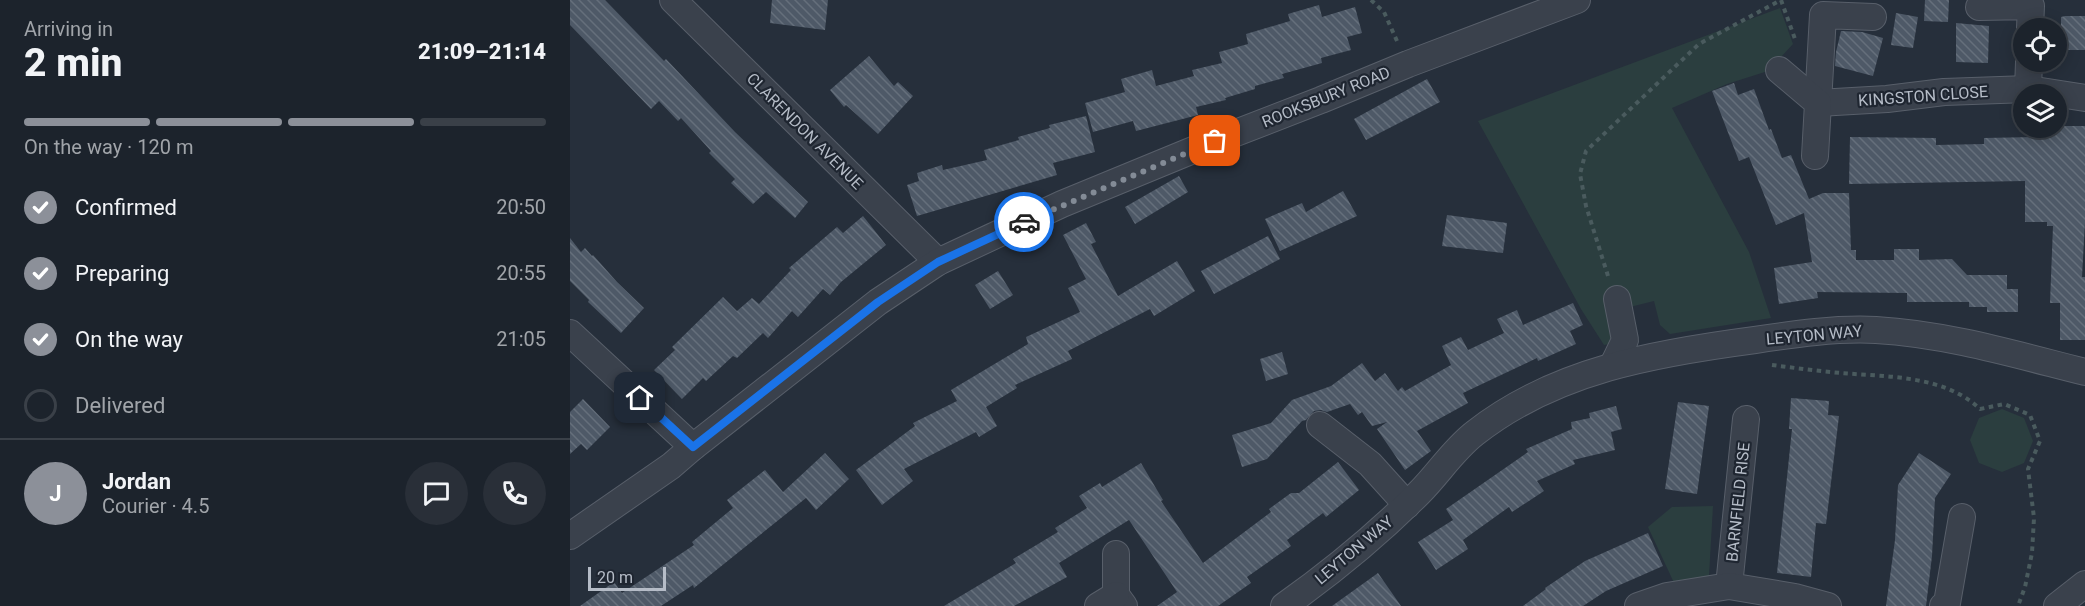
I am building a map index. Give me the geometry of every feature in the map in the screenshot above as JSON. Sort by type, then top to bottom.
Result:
[{"type":"street","name":"CLARENDON AVENUE","points":[[672,0],[938,262]]},
{"type":"street","name":"ROOKSBURY ROAD","points":[[570,536],[671,466],[878,302],[938,262],[1062,204],[1407,64],[1577,0]]},
{"type":"street","points":[[1979,8],[2031,6],[2030,18]]},
{"type":"street","points":[[1815,156],[1823,15],[1873,17]]},
{"type":"street","points":[[1779,70],[1818,103]]},
{"type":"street","name":"KINGSTON CLOSE","points":[[1818,103],[1887,99],[1944,92],[2013,90]]},
{"type":"street","name":"KINGSTON CLOSE","points":[[2067,95],[2085,98]]},
{"type":"street","points":[[1613,365],[1625,340],[1617,299]]},
{"type":"street","name":"LEYTON WAY","points":[[1298,602],[1407,505],[1455,451],[1474,434],[1500,415],[1548,388],[1613,365],[1720,345],[1802,333],[1878,330],[1954,340],[2085,372]]},
{"type":"street","points":[[570,333],[693,447]]},
{"type":"street","name":"BARNFIELD RISE","points":[[1729,586],[1746,419]]},
{"type":"street","name":"LEYTON WAY","points":[[1320,425],[1370,464],[1407,505]]},
{"type":"street","points":[[1942,606],[1947,603],[1962,517]]},
{"type":"street","points":[[1113,602],[1116,554]]},
{"type":"street","points":[[2057,606],[2085,584]]},
{"type":"street","name":"BARNFIELD RISE","points":[[1638,606],[1667,596],[1729,586],[1795,597],[1828,606]]},
{"type":"path","points":[[1371,0],[1384,12],[1407,64]]},
{"type":"path","points":[[1617,299],[1586,206],[1580,174],[1586,152],[1699,44],[1781,0]]},
{"type":"path","points":[[1770,365],[1903,377],[1939,386],[1969,399],[1980,409],[2004,404],[2030,415],[2040,441],[2028,469],[2034,518],[2032,553],[2025,587],[2018,606]]},
{"type":"shaded area","points":[[1780,8],[1793,44],[1768,71],[1727,84],[1672,108],[1749,252],[1771,318],[1670,334],[1660,325],[1654,301],[1614,311],[1615,343],[1604,345],[1581,309],[1478,121]]},
{"type":"shaded area","points":[[2002,409],[2024,418],[2033,441],[2024,463],[2002,472],[1979,463],[1970,440],[1979,418]]},
{"type":"shaded area","points":[[1713,506],[1709,576],[1675,585],[1648,527],[1672,507]]},
{"type":"building","points":[[570,0],[605,0],[664,61],[666,59],[735,132],[808,202],[795,218],[766,192],[753,204],[731,183],[735,179],[709,153],[711,151],[681,118],[678,121],[659,101],[651,109],[570,25]]},
{"type":"building","points":[[772,0],[828,0],[825,30],[770,23]]},
{"type":"building","points":[[1925,0],[1949,0],[1948,22],[1924,21]]},
{"type":"building","points":[[1319,5],[1322,17],[1355,7],[1362,33],[1347,37],[1351,50],[1321,58],[1322,63],[1282,74],[1284,78],[1255,86],[1255,89],[1225,98],[1226,100],[1196,107],[1198,115],[1136,131],[1133,121],[1093,132],[1085,103],[1125,92],[1121,79],[1152,70],[1156,86],[1194,76],[1192,70],[1222,63],[1219,52],[1248,44],[1246,34],[1290,21],[1288,14]]},
{"type":"building","points":[[1896,13],[1918,17],[1913,48],[1891,45]]},
{"type":"building","points":[[2085,16],[2085,50],[2067,50],[2067,18],[2061,17]]},
{"type":"building","points":[[1956,23],[1989,26],[1988,63],[1956,62]]},
{"type":"building","points":[[1841,31],[1862,32],[1883,38],[1873,76],[1835,66]]},
{"type":"building","points":[[869,56],[894,86],[898,82],[913,96],[878,134],[846,105],[844,107],[830,90]]},
{"type":"building","points":[[1427,79],[1440,102],[1366,140],[1354,119]]},
{"type":"building","points":[[1734,83],[1738,95],[1754,89],[1782,158],[1791,155],[1809,199],[1823,193],[1849,193],[1851,250],[1856,250],[1856,260],[1894,260],[1894,249],[1919,249],[1919,260],[1952,259],[1967,275],[2007,275],[2007,289],[2018,289],[2018,312],[1987,312],[1987,307],[1969,307],[1969,302],[1907,302],[1907,293],[1817,292],[1818,298],[1779,304],[1774,268],[1812,262],[1804,213],[1776,225],[1749,157],[1739,161],[1712,91]]},
{"type":"building","points":[[1086,116],[1095,152],[1053,163],[1057,175],[917,216],[907,185],[919,181],[917,173],[942,165],[943,170],[987,160],[984,150],[1019,140],[1018,137],[1050,128],[1049,125]]},
{"type":"building","points":[[2067,126],[2085,126],[2085,222],[2082,277],[2085,277],[2085,340],[2060,340],[2060,303],[2050,303],[2053,226],[2047,226],[2047,222],[2025,222],[2025,181],[1849,184],[1850,137],[1936,138],[1936,145],[1984,144],[1984,138],[2067,138]]},
{"type":"building","points":[[1179,176],[1188,192],[1135,224],[1125,207]]},
{"type":"building","points":[[1343,191],[1357,216],[1280,251],[1265,219],[1302,203],[1306,212]]},
{"type":"building","points":[[1447,215],[1507,223],[1503,253],[1442,246]]},
{"type":"building","points":[[863,216],[886,245],[841,282],[830,295],[823,289],[798,317],[792,311],[768,338],[763,333],[737,358],[733,356],[706,381],[703,378],[682,399],[654,370],[675,350],[672,347],[723,297],[737,311],[752,298],[759,304],[791,270],[789,268],[837,227],[843,233]]},
{"type":"building","points":[[1086,223],[1096,242],[1091,244],[1118,296],[1177,261],[1195,291],[1154,316],[1150,309],[1068,351],[1072,359],[1015,385],[1017,388],[986,407],[997,426],[979,437],[976,432],[904,469],[913,481],[882,505],[856,470],[915,426],[913,423],[957,401],[951,390],[1028,344],[1026,337],[1080,312],[1068,288],[1086,279],[1063,235]]},
{"type":"building","points":[[1268,236],[1280,259],[1214,294],[1201,271]]},
{"type":"building","points":[[570,238],[581,252],[585,248],[593,255],[644,308],[621,333],[588,302],[589,300],[570,281]]},
{"type":"building","points":[[998,271],[1013,295],[990,309],[975,285]]},
{"type":"building","points":[[1573,303],[1583,325],[1570,331],[1576,344],[1538,361],[1537,358],[1463,393],[1468,403],[1417,431],[1431,451],[1405,470],[1377,429],[1387,422],[1372,426],[1362,412],[1358,415],[1350,404],[1327,412],[1314,411],[1267,459],[1242,467],[1232,435],[1271,423],[1292,400],[1331,386],[1362,363],[1375,381],[1385,373],[1398,391],[1402,387],[1405,391],[1451,365],[1442,346],[1461,337],[1468,350],[1504,333],[1497,319],[1517,310],[1523,325]]},
{"type":"building","points":[[1282,352],[1288,374],[1266,381],[1260,359]]},
{"type":"building","points":[[1791,398],[1829,401],[1828,415],[1839,416],[1826,524],[1816,523],[1811,577],[1777,573],[1792,429],[1789,429]]},
{"type":"building","points":[[583,399],[610,427],[587,450],[581,444],[570,454],[570,412]]},
{"type":"building","points":[[1678,402],[1709,406],[1697,494],[1665,489]]},
{"type":"building","points":[[1616,406],[1622,429],[1611,432],[1615,450],[1573,460],[1575,464],[1537,481],[1544,491],[1512,512],[1509,507],[1463,540],[1468,549],[1436,570],[1418,542],[1453,520],[1446,509],[1528,452],[1526,449],[1572,429],[1571,422],[1590,418],[1589,413]]},
{"type":"building","points":[[825,453],[849,479],[816,510],[806,498],[694,588],[693,585],[661,606],[580,606],[614,582],[622,593],[694,545],[692,542],[733,508],[727,500],[765,470],[783,492]]},
{"type":"building","points":[[1919,453],[1951,474],[1935,498],[1932,556],[1926,606],[1886,606],[1895,540],[1898,485]]},
{"type":"building","points":[[1338,462],[1359,490],[1326,517],[1323,513],[1287,540],[1291,546],[1247,577],[1251,583],[1218,606],[1157,606],[1177,592],[1129,520],[1059,563],[1067,577],[1014,606],[944,606],[1016,563],[1013,559],[1058,532],[1055,528],[1087,508],[1079,496],[1100,483],[1102,487],[1141,463],[1163,500],[1161,501],[1203,563],[1271,512],[1269,509],[1291,493],[1299,493]]},
{"type":"building","points":[[1648,533],[1663,566],[1606,591],[1583,606],[1523,606],[1585,561]]},
{"type":"building","points":[[1378,573],[1401,606],[1332,606]]},
{"type":"way so far","points":[[1024,222],[1215,141]]},
{"type":"route","points":[[640,398],[693,447],[878,302],[938,262],[1024,222]]}]
